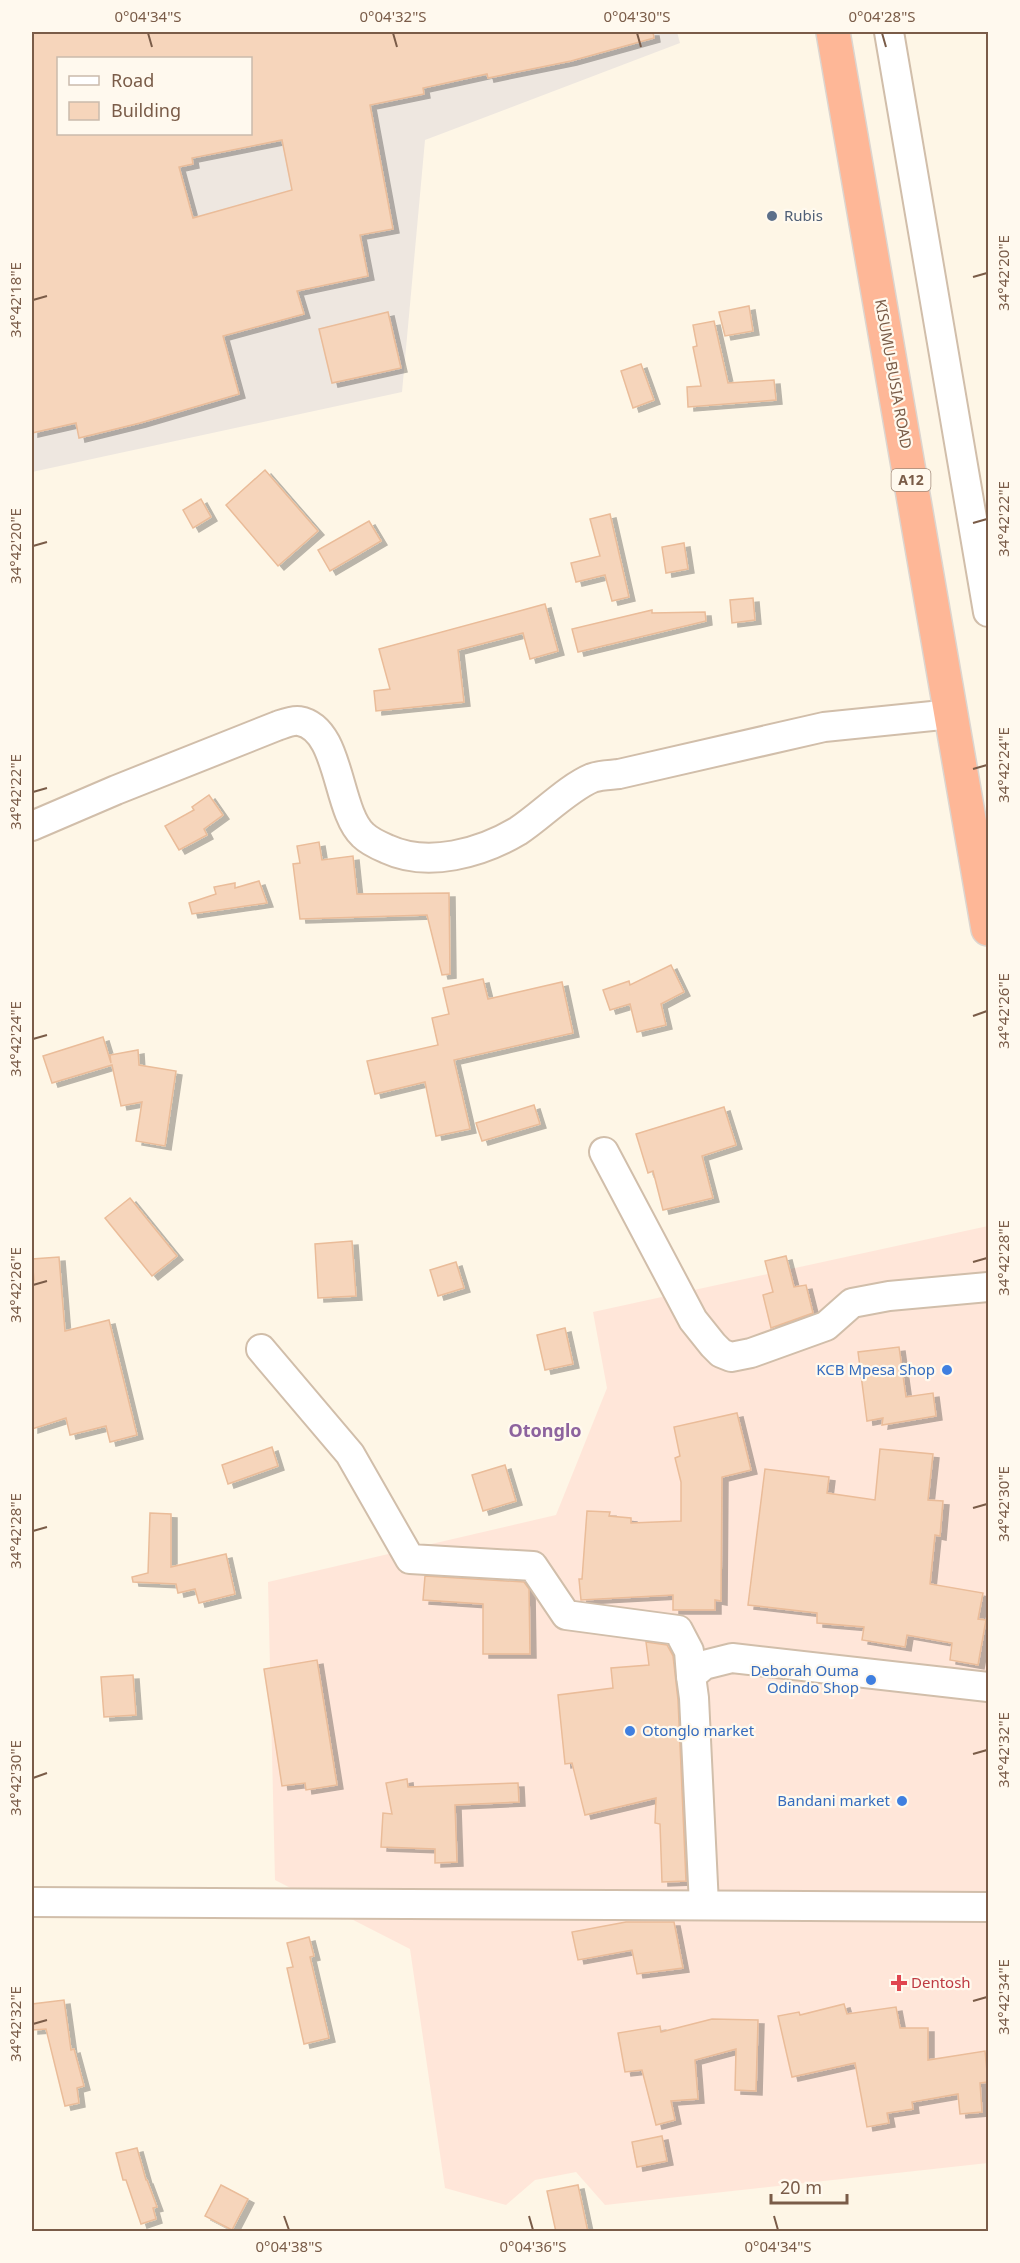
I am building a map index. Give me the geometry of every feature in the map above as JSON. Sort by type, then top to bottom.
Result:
[{"type":"highway","name":"KISUMU-BUSIA ROAD","points":[[833,32],[988,929]]},
{"type":"street","points":[[889,32],[988,612]]},
{"type":"street","points":[[32,826],[138,781],[277,726],[296,721],[311,725],[322,737],[352,820],[363,836],[388,850],[416,857],[452,855],[475,851],[518,831],[592,778],[824,728],[952,714]]},
{"type":"street","points":[[604,1152],[693,1320],[721,1353],[731,1357],[751,1353],[826,1326],[852,1303],[889,1296],[988,1287]]},
{"type":"street","points":[[261,1348],[350,1454],[410,1559],[532,1566],[566,1615],[678,1630],[689,1651],[694,1698],[704,1905]]},
{"type":"street","points":[[691,1676],[704,1665],[732,1658],[988,1687]]},
{"type":"street","points":[[32,1902],[988,1907]]},
{"type":"shaded area","points":[[32,32],[677,32],[680,43],[425,140],[402,392],[32,472]]},
{"type":"shaded area","name":"Otonglo market","points":[[988,1226],[988,2163],[605,2205],[576,2172],[535,2180],[506,2205],[445,2188],[410,1949],[275,1880],[268,1582],[556,1515],[607,1388],[593,1312]]},
{"type":"building","points":[[32,32],[653,32],[654,38],[571,61],[488,78],[487,74],[423,88],[424,94],[370,105],[393,229],[360,235],[368,276],[297,291],[304,314],[223,336],[239,394],[79,438],[76,423],[32,433]],"holes":[[[282,140],[292,190],[193,218],[179,167],[193,164],[192,158]]]},
{"type":"building","points":[[749,306],[753,331],[725,336],[719,312]]},
{"type":"building","points":[[388,312],[401,368],[332,383],[319,329]]},
{"type":"building","points":[[714,321],[728,383],[774,380],[776,400],[688,407],[687,387],[701,386],[693,347],[697,346],[693,325]]},
{"type":"building","points":[[641,364],[654,400],[633,408],[621,371]]},
{"type":"building","points":[[265,470],[318,531],[278,566],[226,505]]},
{"type":"building","points":[[201,499],[211,517],[193,528],[183,510]]},
{"type":"building","points":[[610,514],[629,597],[612,601],[605,575],[576,582],[571,563],[600,556],[590,519]]},
{"type":"building","points":[[369,521],[381,541],[330,571],[318,550]]},
{"type":"building","points":[[684,543],[688,569],[666,573],[662,547]]},
{"type":"building","points":[[753,598],[755,620],[732,623],[730,600]]},
{"type":"building","points":[[545,604],[558,651],[530,659],[523,633],[458,650],[464,702],[376,711],[374,691],[390,689],[379,649]]},
{"type":"building","points":[[652,610],[652,613],[705,612],[706,621],[578,652],[572,629]]},
{"type":"building","points":[[209,795],[223,815],[204,829],[207,835],[179,850],[165,826],[194,810],[192,807]]},
{"type":"building","points":[[319,842],[322,860],[353,856],[357,894],[449,893],[450,974],[442,975],[427,915],[300,919],[293,864],[300,863],[297,846]]},
{"type":"building","points":[[259,881],[267,903],[192,914],[189,903],[216,894],[214,887],[235,883],[235,888]]},
{"type":"building","points":[[671,965],[684,992],[661,1004],[666,1025],[637,1032],[630,1004],[610,1010],[603,990],[629,981],[630,985]]},
{"type":"building","points":[[483,979],[488,999],[562,982],[573,1033],[454,1060],[470,1129],[436,1136],[425,1082],[375,1094],[367,1061],[438,1045],[432,1018],[449,1014],[443,988]]},
{"type":"building","points":[[103,1037],[111,1063],[110,1055],[138,1050],[139,1065],[176,1071],[165,1146],[136,1141],[142,1102],[121,1106],[112,1065],[52,1083],[43,1056]]},
{"type":"building","points":[[534,1105],[540,1124],[482,1141],[476,1123]]},
{"type":"building","points":[[724,1107],[736,1145],[702,1156],[713,1198],[663,1210],[653,1171],[648,1173],[636,1134]]},
{"type":"building","points":[[130,1198],[177,1256],[152,1276],[105,1218]]},
{"type":"building","points":[[352,1241],[356,1296],[318,1298],[315,1244]]},
{"type":"building","points":[[786,1256],[794,1287],[806,1285],[813,1313],[771,1328],[763,1295],[773,1292],[765,1261]]},
{"type":"building","points":[[59,1257],[65,1331],[109,1320],[137,1435],[110,1442],[106,1426],[70,1435],[66,1418],[32,1429],[32,1280],[34,1280],[32,1259]]},
{"type":"building","points":[[456,1262],[464,1288],[438,1296],[430,1270]]},
{"type":"building","points":[[565,1328],[573,1364],[545,1370],[537,1335]]},
{"type":"building","points":[[899,1347],[906,1397],[933,1393],[936,1416],[882,1425],[883,1418],[867,1421],[858,1352]]},
{"type":"building","points":[[737,1413],[751,1470],[722,1477],[721,1601],[715,1600],[715,1610],[673,1610],[673,1595],[581,1600],[579,1579],[582,1579],[587,1511],[610,1512],[609,1516],[631,1518],[631,1523],[681,1521],[681,1482],[675,1458],[680,1456],[674,1427]]},
{"type":"building","points":[[272,1447],[278,1466],[228,1484],[222,1465]]},
{"type":"building","points":[[880,1449],[933,1454],[928,1500],[943,1501],[940,1536],[935,1535],[930,1584],[983,1593],[978,1619],[986,1620],[978,1665],[950,1660],[952,1643],[907,1635],[905,1647],[862,1640],[864,1627],[817,1623],[817,1613],[748,1605],[765,1469],[829,1477],[827,1493],[875,1500]]},
{"type":"building","points":[[505,1465],[516,1501],[483,1511],[472,1475]]},
{"type":"building","points":[[150,1513],[171,1514],[171,1567],[226,1554],[235,1594],[199,1603],[195,1589],[178,1593],[176,1584],[133,1582],[132,1577],[148,1573]]},
{"type":"building","points":[[425,1576],[524,1582],[529,1589],[530,1654],[483,1654],[483,1604],[423,1600]]},
{"type":"building","points":[[646,1642],[667,1645],[673,1656],[678,1700],[686,1881],[662,1882],[660,1824],[655,1823],[656,1798],[585,1815],[572,1763],[565,1764],[558,1695],[613,1688],[611,1668],[649,1665]]},
{"type":"building","points":[[317,1660],[337,1785],[306,1790],[305,1783],[282,1786],[264,1669]]},
{"type":"building","points":[[133,1675],[136,1715],[104,1717],[101,1677]]},
{"type":"building","points":[[407,1779],[408,1787],[518,1783],[519,1802],[455,1805],[457,1862],[435,1863],[435,1849],[381,1847],[383,1813],[392,1814],[386,1783]]},
{"type":"building","points":[[626,1922],[674,1922],[683,1968],[637,1974],[632,1950],[578,1960],[572,1932]]},
{"type":"building","points":[[309,1937],[314,1956],[310,1957],[329,2038],[304,2044],[287,1968],[293,1967],[287,1943]]},
{"type":"building","points":[[64,2000],[71,2050],[74,2049],[84,2086],[77,2088],[79,2103],[65,2106],[46,2029],[32,2030],[32,2004]]},
{"type":"building","points":[[844,2004],[847,2014],[896,2007],[900,2028],[928,2028],[928,2060],[985,2051],[988,2082],[980,2083],[982,2112],[960,2114],[958,2094],[912,2102],[913,2109],[887,2113],[889,2123],[867,2127],[855,2063],[792,2077],[778,2016],[799,2012],[800,2015]]},
{"type":"building","points":[[712,2019],[758,2020],[756,2091],[735,2090],[736,2049],[695,2060],[698,2099],[671,2101],[675,2120],[656,2125],[642,2070],[625,2072],[618,2033],[660,2026],[661,2032]]},
{"type":"building","points":[[662,2136],[667,2161],[637,2167],[632,2142]]},
{"type":"building","points":[[137,2148],[157,2207],[153,2208],[156,2219],[141,2224],[126,2180],[123,2180],[116,2153]]},
{"type":"building","points":[[221,2185],[248,2199],[232,2230],[205,2216]]},
{"type":"building","points":[[578,2185],[588,2232],[556,2232],[547,2191]]},
{"type":"place","name":"Rubis","points":[[772,216]]},
{"type":"place","name":"KCB Mpesa Shop","points":[[947,1370]]},
{"type":"place","name":"Deborah Ouma Odindo Shop","points":[[871,1680]]},
{"type":"place","name":"Otonglo market","points":[[630,1731]]},
{"type":"place","name":"Bandani market","points":[[902,1801]]},
{"type":"place","name":"Dentosh","points":[[899,1983]]},
{"type":"district","name":"Otonglo","points":[[545,1431]]}]
